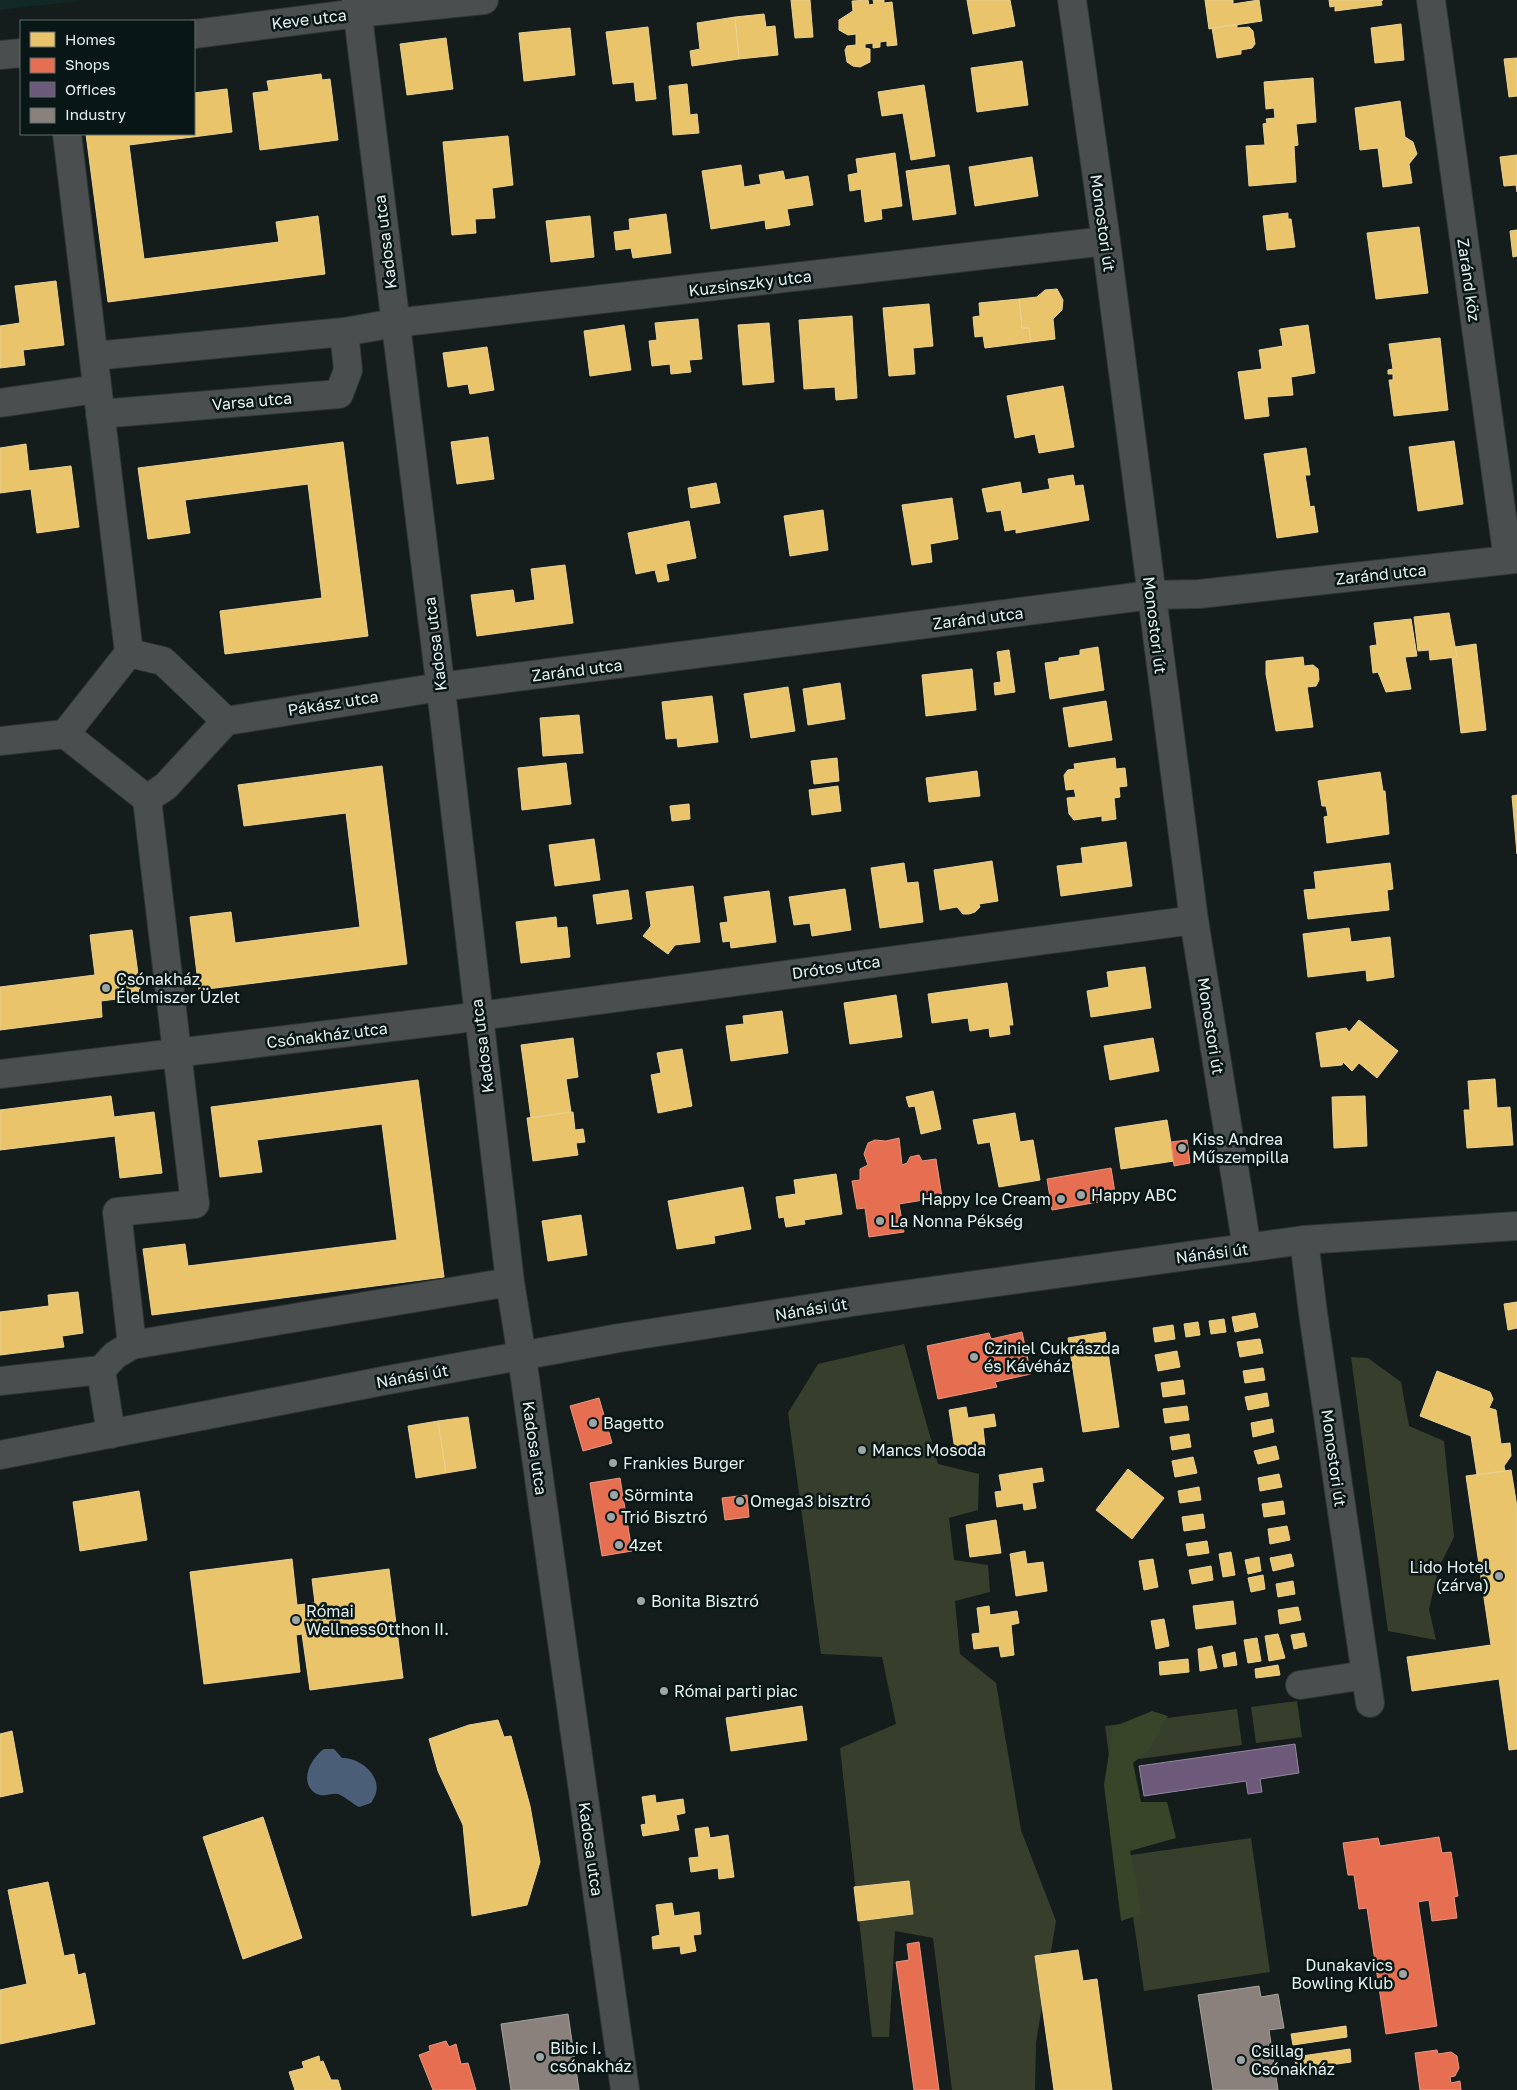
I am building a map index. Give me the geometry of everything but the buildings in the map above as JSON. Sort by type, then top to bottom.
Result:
[{"type":"street","name":"Keve utca","points":[[195,34],[357,7],[484,0]]},
{"type":"street","name":"Monostori út","points":[[1072,0],[1106,241],[1194,920],[1247,1248]]},
{"type":"street","name":"Zaránd köz","points":[[1431,0],[1512,560]]},
{"type":"street","name":"Kadosa utca","points":[[357,7],[510,1282],[625,2090]]},
{"type":"street","points":[[0,55],[20,53]]},
{"type":"street","points":[[65,734],[129,654],[67,135]]},
{"type":"street","name":"Kuzsinszky utca","points":[[395,323],[1106,241]]},
{"type":"street","points":[[94,356],[344,332],[395,323]]},
{"type":"street","name":"Varsa utca","points":[[0,403],[340,394],[348,370],[344,332]]},
{"type":"street","name":"Zaránd utca","points":[[440,687],[1151,595],[1200,594],[1512,560]]},
{"type":"street","points":[[129,654],[163,661],[226,721],[166,786],[147,799]]},
{"type":"street","name":"Pákász utca","points":[[226,721],[440,687]]},
{"type":"street","points":[[0,741],[65,734],[147,799],[195,1204],[116,1212],[132,1345]]},
{"type":"street","name":"Drótos utca","points":[[478,1015],[1194,920]]},
{"type":"street","name":"Csónakház utca","points":[[0,1074],[176,1054],[478,1015]]},
{"type":"street","name":"Nánási út","points":[[0,1456],[388,1380],[619,1338],[859,1301],[1304,1240],[1517,1226]]},
{"type":"street","name":"Monostori út","points":[[1304,1240],[1312,1313],[1370,1703]]},
{"type":"street","points":[[0,1381],[102,1370],[115,1356],[132,1345],[510,1282]]},
{"type":"street","points":[[102,1370],[111,1434]]},
{"type":"street","points":[[1300,1685],[1366,1675]]},
{"type":"shaded area","points":[[0,0],[86,0],[0,10]]},
{"type":"green space","points":[[904,1344],[938,1464],[979,1474],[978,1510],[949,1518],[954,1560],[988,1565],[990,1592],[955,1601],[960,1654],[996,1683],[1021,1830],[1056,1921],[1036,2043],[1035,2090],[952,2090],[933,1938],[895,1931],[889,2037],[872,2037],[840,1748],[896,1724],[882,1657],[821,1654],[788,1413],[818,1364]]},
{"type":"green space","points":[[1351,1357],[1368,1358],[1401,1382],[1409,1426],[1444,1441],[1454,1537],[1439,1567],[1429,1609],[1436,1640],[1388,1631]]},
{"type":"green space","points":[[1297,1701],[1302,1737],[1256,1743],[1251,1707]]},
{"type":"green space","points":[[1237,1709],[1242,1745],[1110,1763],[1105,1726]]},
{"type":"green space","points":[[1152,1711],[1168,1716],[1149,1749],[1133,1763],[1141,1802],[1167,1802],[1176,1838],[1130,1851],[1142,1914],[1121,1921],[1104,1785],[1113,1727]]},
{"type":"green space","points":[[1251,1838],[1270,1972],[1144,1991],[1124,1856]]},
{"type":"water","points":[[324,1749],[334,1749],[342,1758],[355,1760],[372,1773],[377,1786],[371,1803],[359,1807],[338,1794],[321,1795],[315,1793],[310,1788],[307,1776],[311,1763]]},
{"type":"place","name":"Csónakház Élelmiszer Üzlet","points":[[106,988]]},
{"type":"place","name":"Kiss Andrea Műszempilla","points":[[1182,1148]]},
{"type":"place","name":"Happy ABC","points":[[1081,1195]]},
{"type":"place","name":"Happy Ice Cream","points":[[1061,1199]]},
{"type":"place","name":"La Nonna Pékség","points":[[880,1221]]},
{"type":"place","name":"Cziniel Cukrászda és Kávéház","points":[[974,1357]]},
{"type":"place","name":"Bagetto","points":[[593,1423]]},
{"type":"place","name":"Mancs Mosoda","points":[[862,1450]]},
{"type":"place","name":"Frankies Burger","points":[[613,1463]]},
{"type":"place","name":"Sörminta","points":[[614,1495]]},
{"type":"place","name":"Omega3 bisztró","points":[[740,1501]]},
{"type":"place","name":"Trió Bisztró","points":[[611,1517]]},
{"type":"place","name":"4zet","points":[[619,1545]]},
{"type":"place","name":"Lido Hotel (zárva)","points":[[1499,1576]]},
{"type":"place","name":"Bonita Bisztró","points":[[641,1601]]},
{"type":"place","name":"Római WellnessOtthon II.","points":[[296,1620]]},
{"type":"place","name":"Római parti piac","points":[[664,1691]]},
{"type":"place","name":"Dunakavics Bowling Klub","points":[[1403,1974]]},
{"type":"place","name":"Bibic I. csónakház","points":[[540,2057]]},
{"type":"place","name":"Csillag Csónakház","points":[[1241,2060]]}]
